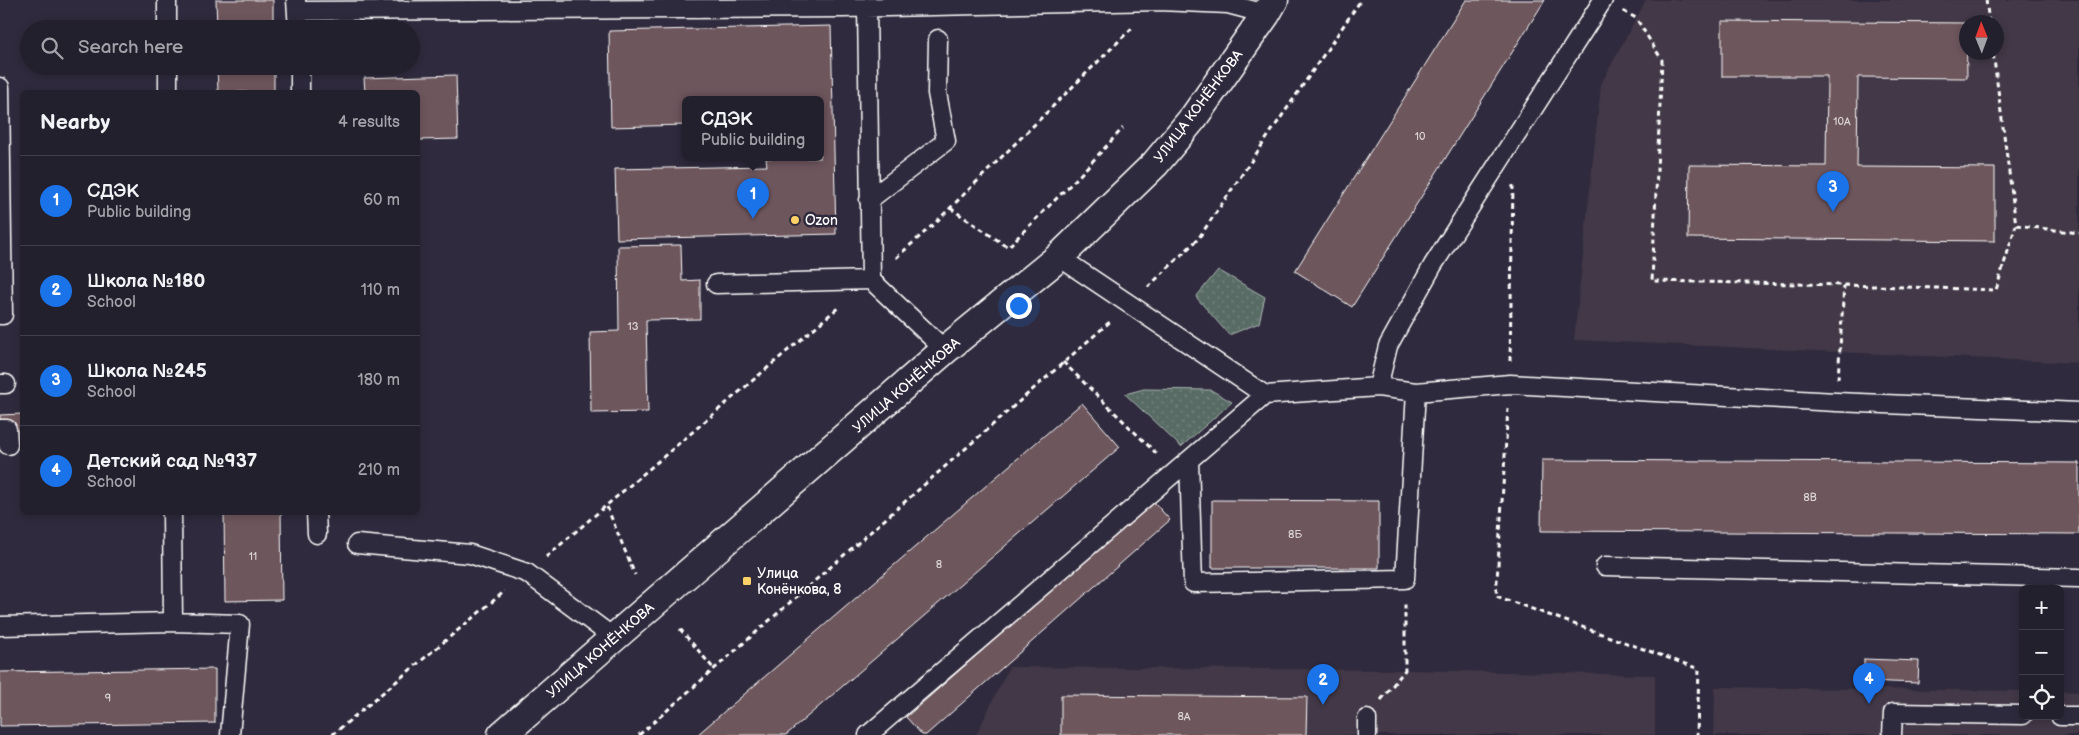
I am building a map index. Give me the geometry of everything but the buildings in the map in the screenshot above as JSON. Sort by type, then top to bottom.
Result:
[{"type":"street","name":"УЛИЦА КОНЁНКОВА","points":[[502,735],[945,350],[1058,257],[1156,164],[1194,116],[1270,7]]},
{"type":"lane","points":[[167,0],[168,20]]},
{"type":"lane","points":[[1378,387],[1388,346],[1433,265],[1603,0]]},
{"type":"lane","points":[[297,13],[843,4],[868,8],[1159,1],[1270,7]]},
{"type":"lane","points":[[868,8],[870,280]]},
{"type":"lane","points":[[869,200],[946,141],[937,93],[938,39]]},
{"type":"lane","points":[[168,75],[168,90]]},
{"type":"lane","points":[[300,75],[300,90]]},
{"type":"lane","points":[[0,88],[3,315],[0,315]]},
{"type":"lane","points":[[1058,257],[1265,395]]},
{"type":"lane","points":[[716,284],[870,280],[945,350]]},
{"type":"lane","points":[[868,735],[1265,395],[1378,387],[1416,392],[1510,384],[1836,402],[2079,412]]},
{"type":"lane","points":[[1188,460],[1194,583],[1405,579],[1416,392]]},
{"type":"lane","points":[[172,515],[173,622]]},
{"type":"lane","points":[[316,515],[316,534]]},
{"type":"lane","points":[[357,544],[470,554],[527,573],[614,638]]},
{"type":"lane","points":[[1605,566],[2079,578]]},
{"type":"lane","points":[[0,626],[173,622],[240,624],[230,735]]},
{"type":"lane","points":[[1892,735],[1893,713],[2019,715]]},
{"type":"lane","points":[[2064,716],[2079,716]]},
{"type":"path","points":[[639,735],[1130,304],[1198,239],[1362,0]]},
{"type":"path","points":[[1603,0],[1636,18],[1662,60],[1652,281],[1996,290],[2016,226],[1994,60]]},
{"type":"path","points":[[1986,0],[1988,15]]},
{"type":"path","points":[[332,735],[607,507],[870,280],[950,208],[1078,79],[1159,1]]},
{"type":"path","points":[[950,208],[1008,247],[1078,177],[1123,128]]},
{"type":"path","points":[[1514,140],[1510,384],[1496,596],[1698,670],[1697,735]]},
{"type":"path","points":[[2016,226],[2079,233]]},
{"type":"path","points":[[1836,402],[1844,285]]},
{"type":"path","points":[[1064,362],[1175,472]]},
{"type":"path","points":[[607,507],[635,575]]},
{"type":"path","points":[[1367,727],[1404,670],[1405,579]]},
{"type":"path","points":[[680,629],[714,669]]},
{"type":"shaded area","points":[[1646,0],[2079,0],[2079,363],[1574,340],[1601,84]]},
{"type":"shaded area","points":[[1009,667],[1405,670],[1655,675],[1655,735],[976,735]]},
{"type":"shaded area","points":[[1715,687],[2019,691],[2019,720],[2064,720],[2064,691],[2079,692],[2079,735],[1714,735]]},
{"type":"green space","points":[[1218,270],[1265,297],[1259,323],[1229,335],[1196,297]]},
{"type":"green space","points":[[1144,389],[1211,390],[1232,402],[1181,447],[1125,394]]},
{"type":"place","name":"Школа №245","points":[[1833,212]]},
{"type":"place","name":"СДЭК","points":[[753,219]]},
{"type":"place","name":"Ozon","points":[[795,220]]},
{"type":"place","name":"Улица Конёнкова, 8","points":[[747,581]]},
{"type":"place","name":"Детский сад №937","points":[[1869,704]]},
{"type":"place","name":"Школа №180","points":[[1323,705]]}]
